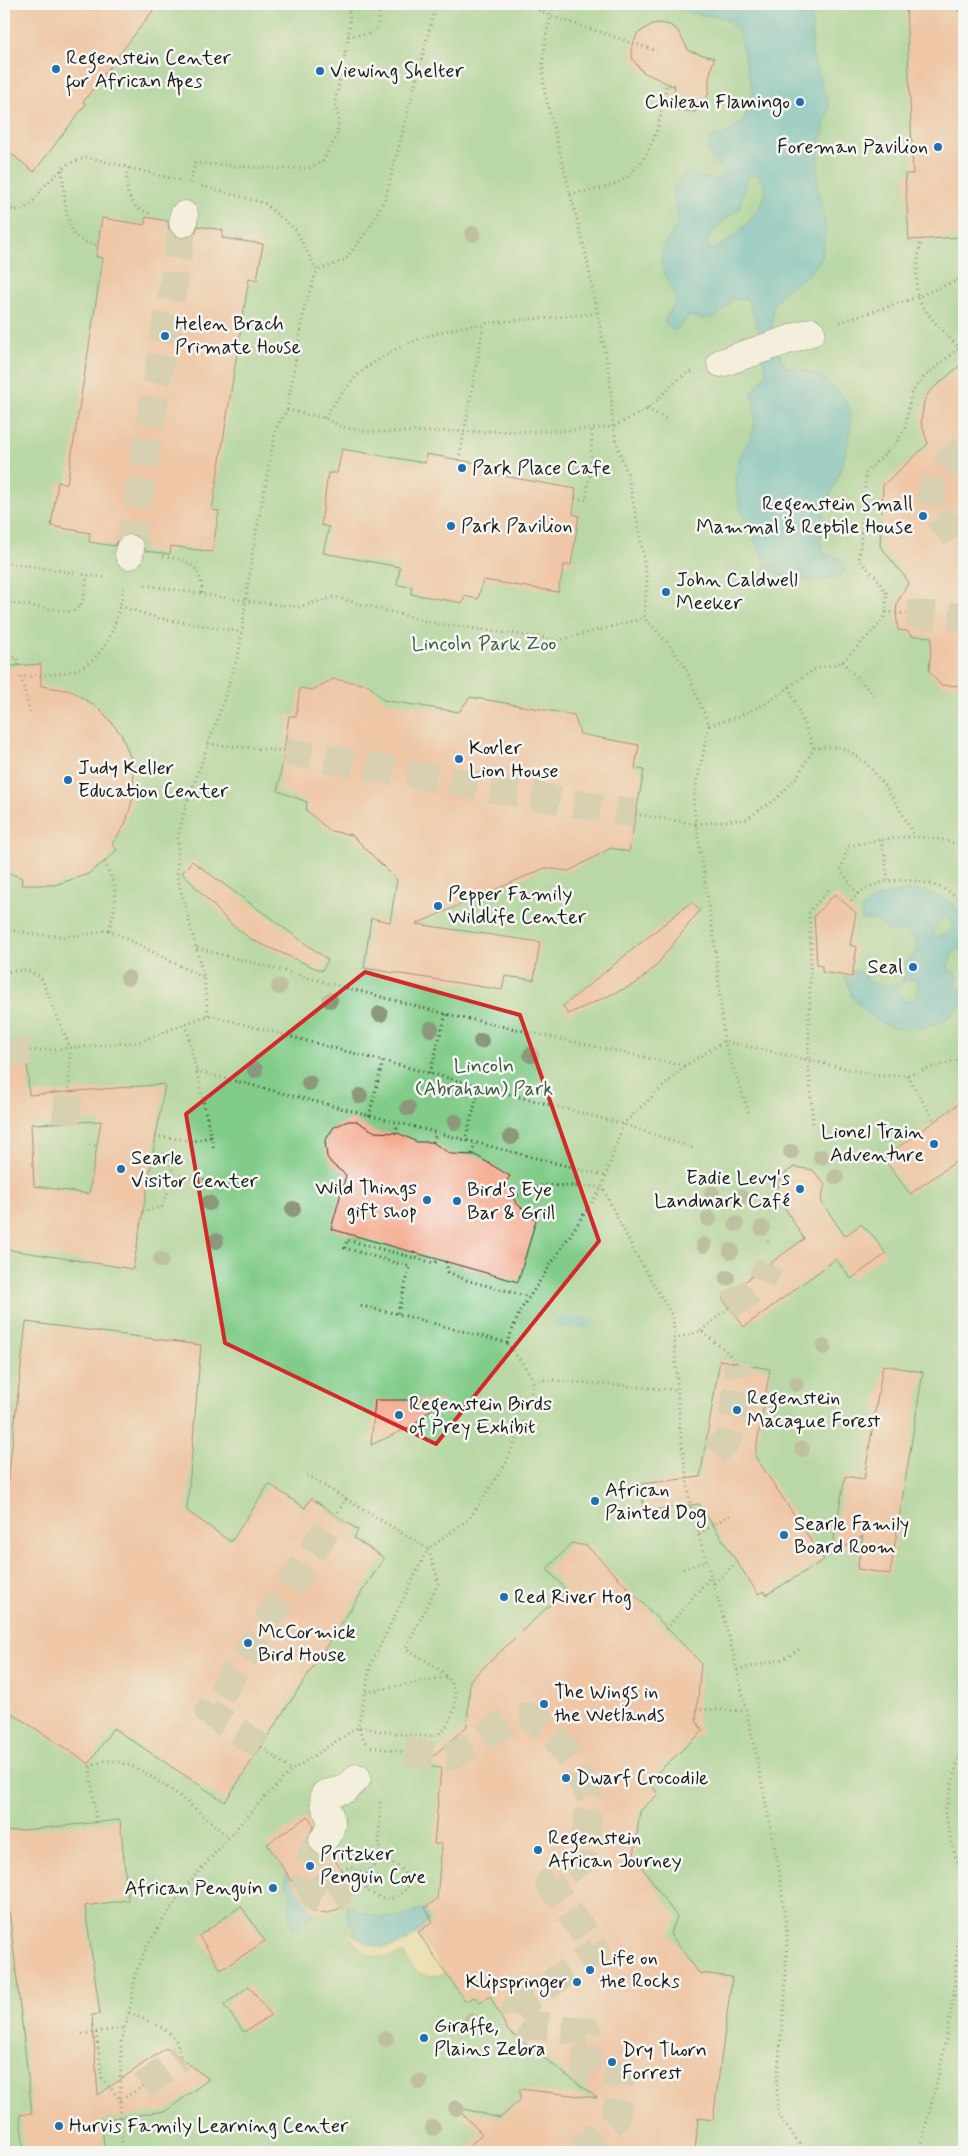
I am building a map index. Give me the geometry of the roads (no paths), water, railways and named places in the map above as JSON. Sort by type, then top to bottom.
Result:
[{"type":"street","points":[[721,364],[811,332]]},
{"type":"street","points":[[322,1840],[331,1828],[331,1818],[324,1799],[325,1794],[346,1789],[358,1778]]},
{"type":"water","points":[[676,4],[812,4],[812,55],[829,106],[819,149],[817,181],[826,228],[822,258],[809,274],[784,291],[773,306],[772,335],[785,367],[805,370],[822,378],[838,390],[849,407],[850,424],[845,455],[823,517],[820,536],[825,554],[840,558],[844,572],[826,579],[805,580],[794,578],[766,568],[758,545],[739,505],[736,472],[754,426],[755,410],[752,394],[766,374],[760,334],[748,299],[732,299],[723,311],[714,317],[703,319],[689,316],[675,331],[664,322],[676,301],[660,261],[666,243],[679,223],[673,191],[683,174],[718,180],[724,175],[708,152],[710,137],[725,135],[744,121],[753,93],[738,29],[721,17],[690,13]],"holes":[[[757,174],[765,189],[765,195],[757,211],[734,236],[710,250],[706,241],[723,221],[739,209],[748,177]]]},
{"type":"water","points":[[906,891],[921,891],[935,895],[948,901],[964,917],[964,946],[952,953],[948,968],[959,976],[954,985],[964,992],[964,1003],[938,1023],[924,1028],[895,1028],[881,1023],[868,1014],[852,996],[845,976],[852,977],[853,971],[865,974],[867,980],[873,983],[886,986],[897,983],[905,975],[907,968],[905,962],[910,960],[917,951],[916,939],[903,930],[890,932],[875,920],[862,920],[861,910],[879,897]],"holes":[[[947,916],[953,925],[950,931],[936,937],[933,935],[937,923]],[[906,980],[918,981],[916,996],[912,1000],[906,1001],[896,991]]]},
{"type":"water","points":[[286,1872],[313,1912],[309,1919],[299,1922],[300,1929],[293,1929],[289,1918],[291,1893],[286,1885]]},
{"type":"water","points":[[346,1904],[366,1913],[385,1917],[403,1916],[424,1908],[428,1920],[416,1933],[401,1944],[387,1947],[372,1945],[352,1934],[356,1932],[356,1928],[349,1923]]},
{"type":"waterway","points":[[560,1322],[585,1323]]},
{"type":"tunnel","points":[[130,549],[183,223]]},
{"type":"tunnel","points":[[964,448],[934,477],[929,507],[964,546]]},
{"type":"tunnel","points":[[908,614],[964,617]]},
{"type":"tunnel","points":[[284,751],[635,814]]},
{"type":"tunnel","points":[[4,1053],[30,1051]]},
{"type":"tunnel","points":[[66,1123],[69,1091]]},
{"type":"tunnel","points":[[729,1307],[759,1286],[770,1264]]},
{"type":"tunnel","points":[[714,1453],[729,1438],[738,1384],[737,1363]]},
{"type":"tunnel","points":[[261,1747],[209,1712],[336,1515]]},
{"type":"tunnel","points":[[405,1752],[450,1757],[511,1720],[529,1716],[545,1725],[558,1740],[590,1796],[583,1860],[549,1883],[597,1951],[519,2006],[514,2014],[516,2023],[525,2027],[534,2025],[589,2032],[586,2070],[621,2074],[616,2119],[579,2152]]},
{"type":"tunnel","points":[[323,1840],[313,1851],[306,1880],[317,1898],[327,1901],[337,1896],[339,1889],[337,1875],[342,1870]]},
{"type":"tunnel","points":[[143,2087],[180,2058]]},
{"type":"place","name":"Regenstein Center for African Apes","points":[[56,69]]},
{"type":"place","name":"Viewing Shelter","points":[[320,71]]},
{"type":"place","name":"Chilean Flamingo","points":[[800,102]]},
{"type":"place","name":"Foreman Pavilion","points":[[938,147]]},
{"type":"place","name":"Helen Brach Primate House","points":[[165,336]]},
{"type":"place","name":"Park Place Cafe","points":[[462,468]]},
{"type":"place","name":"Regenstein Small Mammal & Reptile House","points":[[923,516]]},
{"type":"place","name":"Park Pavilion","points":[[451,526]]},
{"type":"place","name":"John Caldwell Meeker","points":[[666,592]]},
{"type":"place","name":"Kovler Lion House","points":[[459,759]]},
{"type":"place","name":"Judy Keller Education Center","points":[[68,780]]},
{"type":"place","name":"Pepper Family Wildlife Center","points":[[438,906]]},
{"type":"place","name":"Seal","points":[[913,967]]},
{"type":"place","name":"Lionel Train Adventure","points":[[934,1144]]},
{"type":"place","name":"Searle Visitor Center","points":[[121,1169]]},
{"type":"place","name":"Eadie Levy's Landmark Café","points":[[800,1189]]},
{"type":"place","name":"Wild Things gift shop","points":[[427,1200]]},
{"type":"place","name":"Bird's Eye Bar & Grill","points":[[457,1201]]},
{"type":"place","name":"Regenstein Macaque Forest","points":[[737,1410]]},
{"type":"place","name":"Regenstein Birds of Prey Exhibit","points":[[399,1415]]},
{"type":"place","name":"African Painted Dog","points":[[595,1501]]},
{"type":"place","name":"Searle Family Board Room","points":[[784,1535]]},
{"type":"place","name":"Red River Hog","points":[[504,1597]]},
{"type":"place","name":"McCormick Bird House","points":[[248,1643]]},
{"type":"place","name":"The Wings in the Wetlands","points":[[544,1704]]},
{"type":"place","name":"Dwarf Crocodile","points":[[566,1778]]},
{"type":"place","name":"Regenstein African Journey","points":[[538,1850]]},
{"type":"place","name":"Pritzker Penguin Cove","points":[[310,1866]]},
{"type":"place","name":"African Penguin","points":[[273,1888]]},
{"type":"place","name":"Life on the Rocks","points":[[590,1970]]},
{"type":"place","name":"Klipspringer","points":[[577,1982]]},
{"type":"place","name":"Giraffe, Plains Zebra","points":[[424,2038]]},
{"type":"place","name":"Dry Thorn Forrest","points":[[612,2062]]},
{"type":"place","name":"Hurvis Family Learning Center","points":[[59,2126]]},
{"type":"park label","name":"Lincoln Park Zoo","points":[[484,644]]},
{"type":"park label","name":"Lincoln (Abraham) Park","points":[[484,1078]]}]
